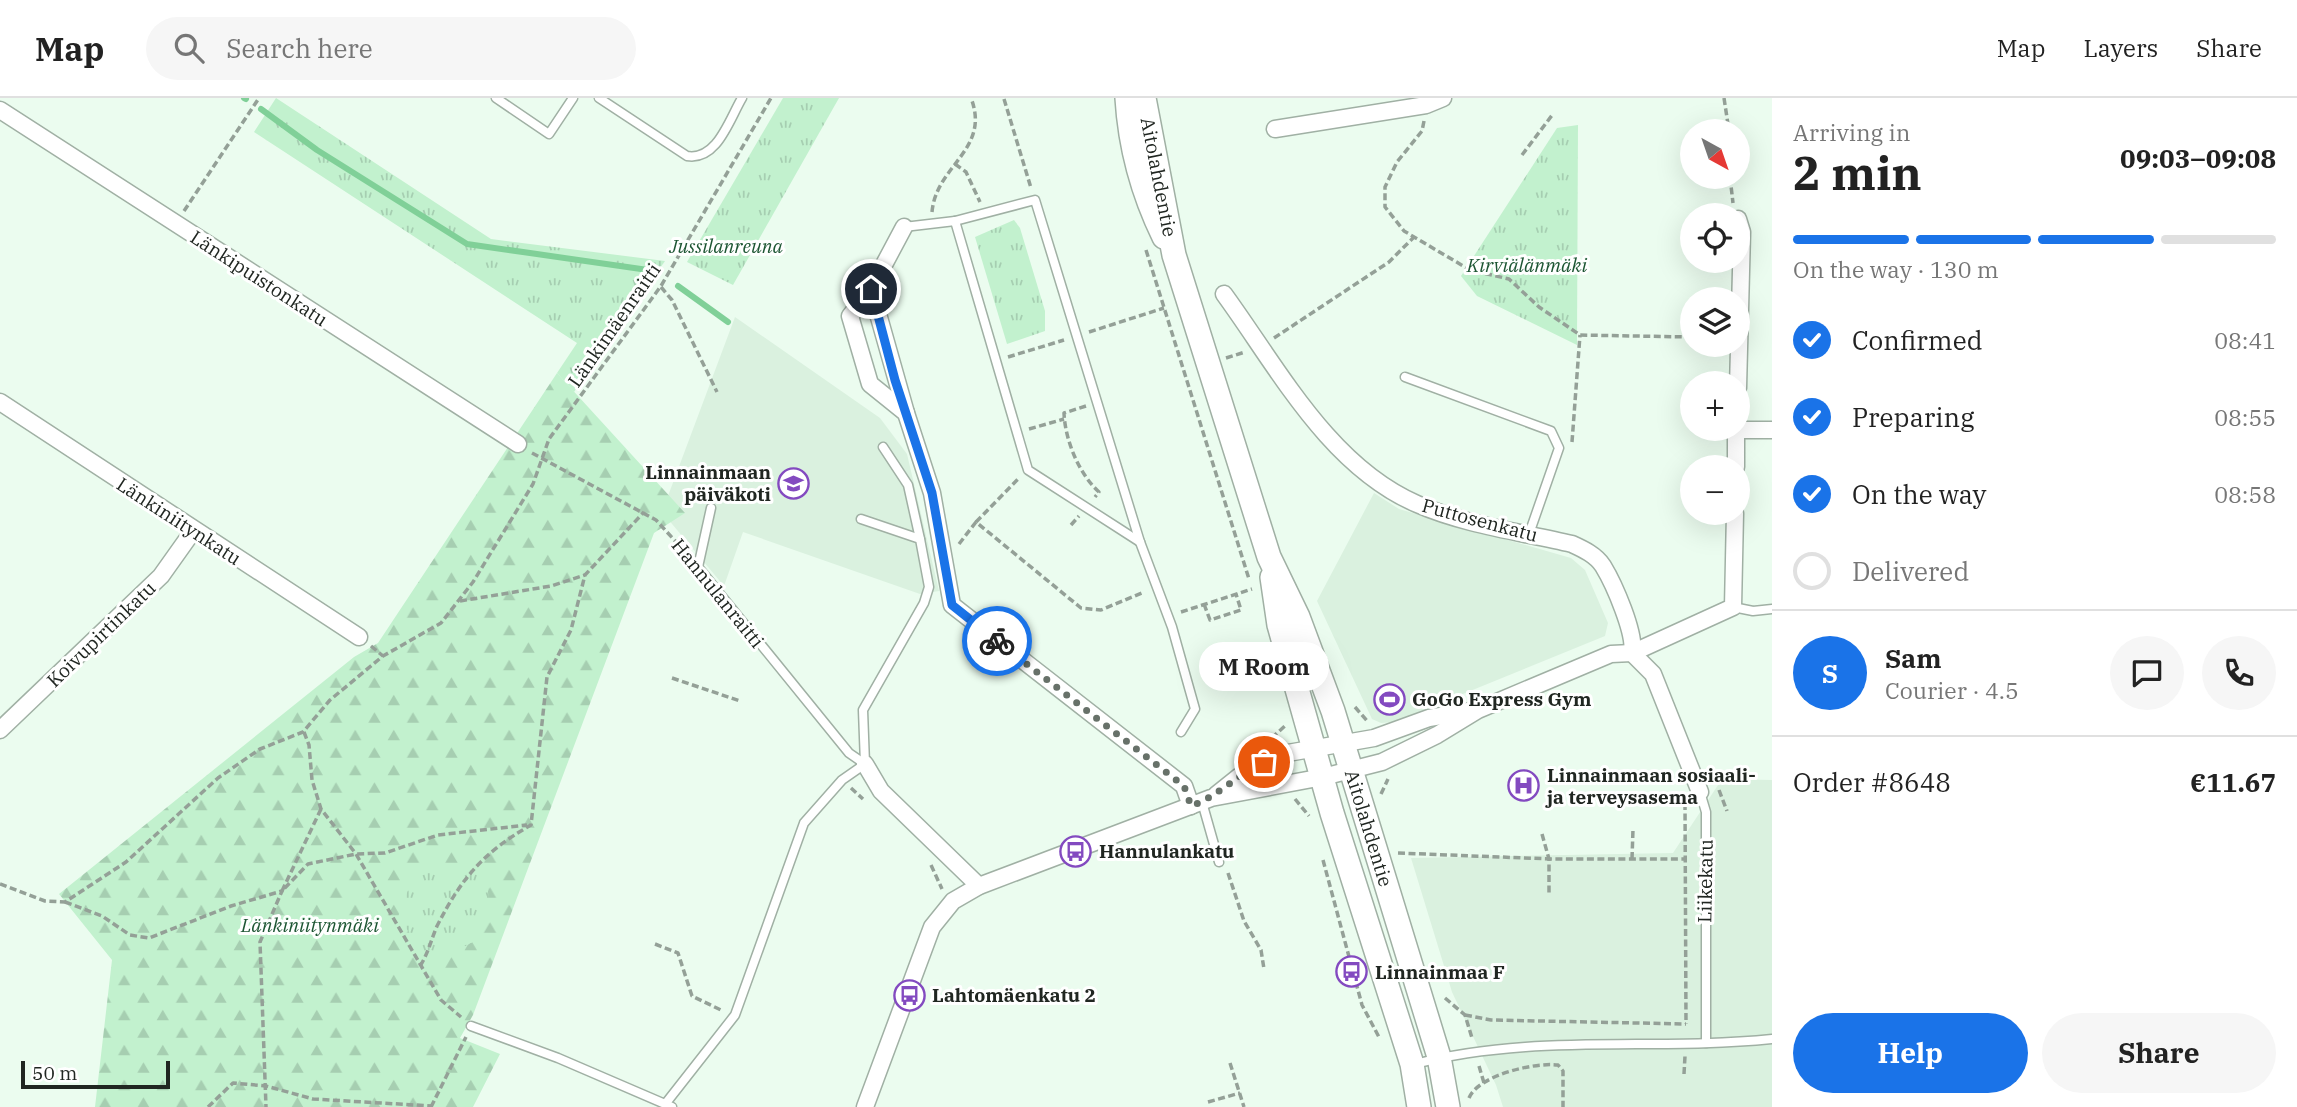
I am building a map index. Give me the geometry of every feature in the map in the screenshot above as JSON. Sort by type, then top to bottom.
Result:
[{"type":"main road","name":"Aitolahdentie","points":[[1127,98],[1129,131],[1147,202],[1174,255]]},
{"type":"main road","name":"Aitolahdentie","points":[[1144,98],[1174,255],[1269,557],[1298,618],[1344,744],[1439,1057],[1448,1107]]},
{"type":"main road","name":"Aitolahdentie","points":[[1269,557],[1279,625],[1412,1065],[1419,1107]]},
{"type":"street","points":[[1275,129],[1426,105],[1443,98]]},
{"type":"street","name":"Länkipuistonkatu","points":[[0,110],[518,444]]},
{"type":"street","points":[[904,227],[871,289],[850,316],[870,384],[906,413]]},
{"type":"street","points":[[1738,371],[1741,273]]},
{"type":"street","points":[[871,289],[932,493],[952,605],[1201,802]]},
{"type":"street","name":"Puttosenkatu","points":[[1224,294],[1307,410],[1352,462],[1391,491],[1446,515],[1572,544],[1602,565],[1634,641],[1632,653]]},
{"type":"street","name":"Länkiniitynkatu","points":[[0,402],[359,637]]},
{"type":"street","points":[[1750,429],[1772,430]]},
{"type":"street","points":[[865,1107],[932,927],[953,901],[979,886],[1201,802],[1382,762],[1437,735],[1478,710],[1611,654],[1632,653],[1733,607],[1735,525]]},
{"type":"street","name":"Koivupirtinkatu","points":[[0,730],[161,576],[193,530]]},
{"type":"street","name":"Liikekatu","points":[[1632,653],[1653,674],[1700,792]]},
{"type":"street","points":[[1201,802],[1246,771],[1282,754],[1374,738],[1429,718],[1478,710]]},
{"type":"street","points":[[865,764],[881,791],[979,886]]},
{"type":"lane","points":[[496,98],[549,134],[573,98]]},
{"type":"lane","points":[[599,98],[687,156],[697,157],[707,153],[717,143],[742,98]]},
{"type":"lane","points":[[904,227],[955,221],[1035,200],[1195,709],[1181,732]]},
{"type":"lane","points":[[955,221],[1028,470],[1140,541]]},
{"type":"lane","points":[[1405,377],[1551,431],[1559,448],[1529,534]]},
{"type":"lane","points":[[471,1026],[669,1105],[734,1016],[804,823],[842,780],[865,764],[863,710],[923,603],[929,587],[908,485],[884,446]]},
{"type":"lane","points":[[698,566],[710,508]]},
{"type":"lane","points":[[861,519],[920,539]]},
{"type":"lane","name":"Hannulanraitti","points":[[698,566],[849,753],[865,764]]},
{"type":"lane","points":[[1733,607],[1754,611],[1772,609]]},
{"type":"lane","name":"Liikekatu","points":[[1700,792],[1706,812],[1706,1042]]},
{"type":"lane","points":[[1201,802],[1221,861]]},
{"type":"lane","points":[[1412,1065],[1439,1057],[1513,1046],[1772,1039]]},
{"type":"path","points":[[176,225],[259,98]]},
{"type":"path","name":"Länkimäenraitti","points":[[303,732],[330,700],[373,665],[441,623],[459,601],[533,484],[550,439],[661,287],[771,98]]},
{"type":"path","points":[[931,224],[933,197],[973,138],[978,123],[971,98]]},
{"type":"path","points":[[1724,98],[1727,119]]},
{"type":"path","points":[[1004,99],[1035,200]]},
{"type":"path","points":[[1426,105],[1422,131],[1396,162],[1389,176],[1384,197],[1385,207],[1394,223],[1470,270],[1509,279],[1539,307],[1580,335],[1680,337]]},
{"type":"path","points":[[1522,155],[1553,114]]},
{"type":"path","points":[[955,164],[965,173],[985,214]]},
{"type":"path","points":[[1262,346],[1389,262],[1414,237]]},
{"type":"path","points":[[1144,246],[1256,602]]},
{"type":"path","points":[[661,287],[672,300],[717,392]]},
{"type":"path","points":[[1086,507],[1100,492],[1082,471],[1064,428],[1064,414],[1097,402]]},
{"type":"path","points":[[1017,433],[1064,419]]},
{"type":"path","name":"Hannulanraitti","points":[[541,458],[656,520],[698,566]]},
{"type":"path","points":[[944,562],[997,498],[1028,470]]},
{"type":"path","points":[[459,601],[551,586],[585,575],[644,512]]},
{"type":"path","points":[[976,522],[1081,608],[1101,610],[1156,587]]},
{"type":"path","points":[[531,825],[547,677],[571,631],[585,575]]},
{"type":"path","points":[[1167,616],[1252,589]]},
{"type":"path","points":[[1204,604],[1209,620],[1241,610],[1236,594]]},
{"type":"path","points":[[672,678],[740,701]]},
{"type":"path","points":[[1350,698],[1367,720],[1374,738]]},
{"type":"path","points":[[1282,754],[1274,736],[1292,722]]},
{"type":"path","points":[[65,902],[126,862],[218,778],[260,749],[303,732],[309,745],[312,780],[321,809],[356,854],[391,918],[442,1000],[471,1026],[431,1107],[313,1100],[266,1086],[233,1083],[208,1107]]},
{"type":"path","points":[[1380,800],[1388,779],[1382,762]]},
{"type":"path","points":[[1290,783],[1296,805],[1307,811],[1311,821]]},
{"type":"path","points":[[266,1107],[260,942],[321,809]]},
{"type":"path","points":[[1684,1074],[1686,822]]},
{"type":"path","points":[[0,884],[45,901],[65,902],[102,916],[130,935],[149,938],[231,906],[282,891],[308,864],[356,854],[385,853],[438,835],[531,825]]},
{"type":"path","points":[[420,966],[436,929],[462,883],[495,845],[531,825]]},
{"type":"path","points":[[1632,859],[1633,829]]},
{"type":"path","points":[[1542,834],[1549,859],[1549,896]]},
{"type":"path","points":[[1320,852],[1362,1005],[1382,1044]]},
{"type":"path","points":[[1397,860],[1395,853],[1549,859],[1687,859]]},
{"type":"path","points":[[1221,861],[1244,920],[1261,950],[1264,969]]},
{"type":"path","points":[[391,918],[398,917]]},
{"type":"path","points":[[655,944],[678,953],[692,996],[734,1016]]},
{"type":"path","points":[[1441,988],[1445,999],[1465,1015],[1503,1020],[1686,1024]]},
{"type":"path","points":[[1465,1015],[1484,1083]]},
{"type":"path","points":[[1230,1063],[1244,1107]]},
{"type":"path","points":[[1467,1107],[1470,1094],[1484,1083],[1532,1066],[1558,1065],[1563,1070],[1563,1107]]},
{"type":"path","points":[[1208,1102],[1240,1093]]},
{"type":"shaded area","name":"Linnainmaan päiväkoti","points":[[735,317],[880,418],[907,454],[939,591],[920,594],[743,532],[724,586],[662,512]]},
{"type":"shaded area","points":[[1374,493],[1399,509],[1571,558],[1585,570],[1608,623],[1605,636],[1394,722],[1381,723],[1372,719],[1317,601]]},
{"type":"shaded area","points":[[1722,779],[1772,780],[1772,1107],[1503,1107],[1496,1085],[1452,992],[1411,858],[1673,853]]},
{"type":"green space","points":[[276,98],[491,239],[665,261],[574,392],[557,373],[577,343],[254,132]]},
{"type":"green space","name":"Jussilanreuna","points":[[783,98],[839,98],[733,285],[687,262]]},
{"type":"green space","name":"Kirviälänmäki","points":[[1578,125],[1577,345],[1477,296],[1461,276],[1557,128]]},
{"type":"green space","points":[[1014,220],[1020,228],[1045,311],[1045,331],[1007,344],[975,237]]},
{"type":"green space","name":"Länkiniitynmäki","points":[[557,373],[685,513],[654,533],[473,1015],[460,1038],[500,1054],[473,1107],[95,1107],[112,960],[59,894],[354,657],[378,643]]},
{"type":"green space","points":[[424,867],[460,875],[473,871],[487,878],[489,906],[479,939],[436,961],[424,953],[398,917],[414,874]]},
{"type":"waterway","points":[[261,109],[317,150],[467,244],[655,271]]},
{"type":"waterway","points":[[678,286],[728,322]]},
{"type":"way so far","points":[[997,641],[1184,786],[1191,806],[1211,798],[1246,771],[1264,762]]},
{"type":"place","name":"Linnainmaan päiväkoti","points":[[794,483]]},
{"type":"place","name":"GoGo Express Gym","points":[[1389,699]]},
{"type":"place","name":"M Room","points":[[1264,762]]},
{"type":"place","name":"Linnainmaan sosiaali- ja terveysasema","points":[[1524,786]]},
{"type":"place","name":"Hannulankatu","points":[[1076,851]]},
{"type":"place","name":"Linnainmaa F","points":[[1352,972]]},
{"type":"place","name":"Lahtomäenkatu 2","points":[[909,995]]},
{"type":"route","points":[[871,289],[895,380],[932,493],[952,605],[997,641]]}]
